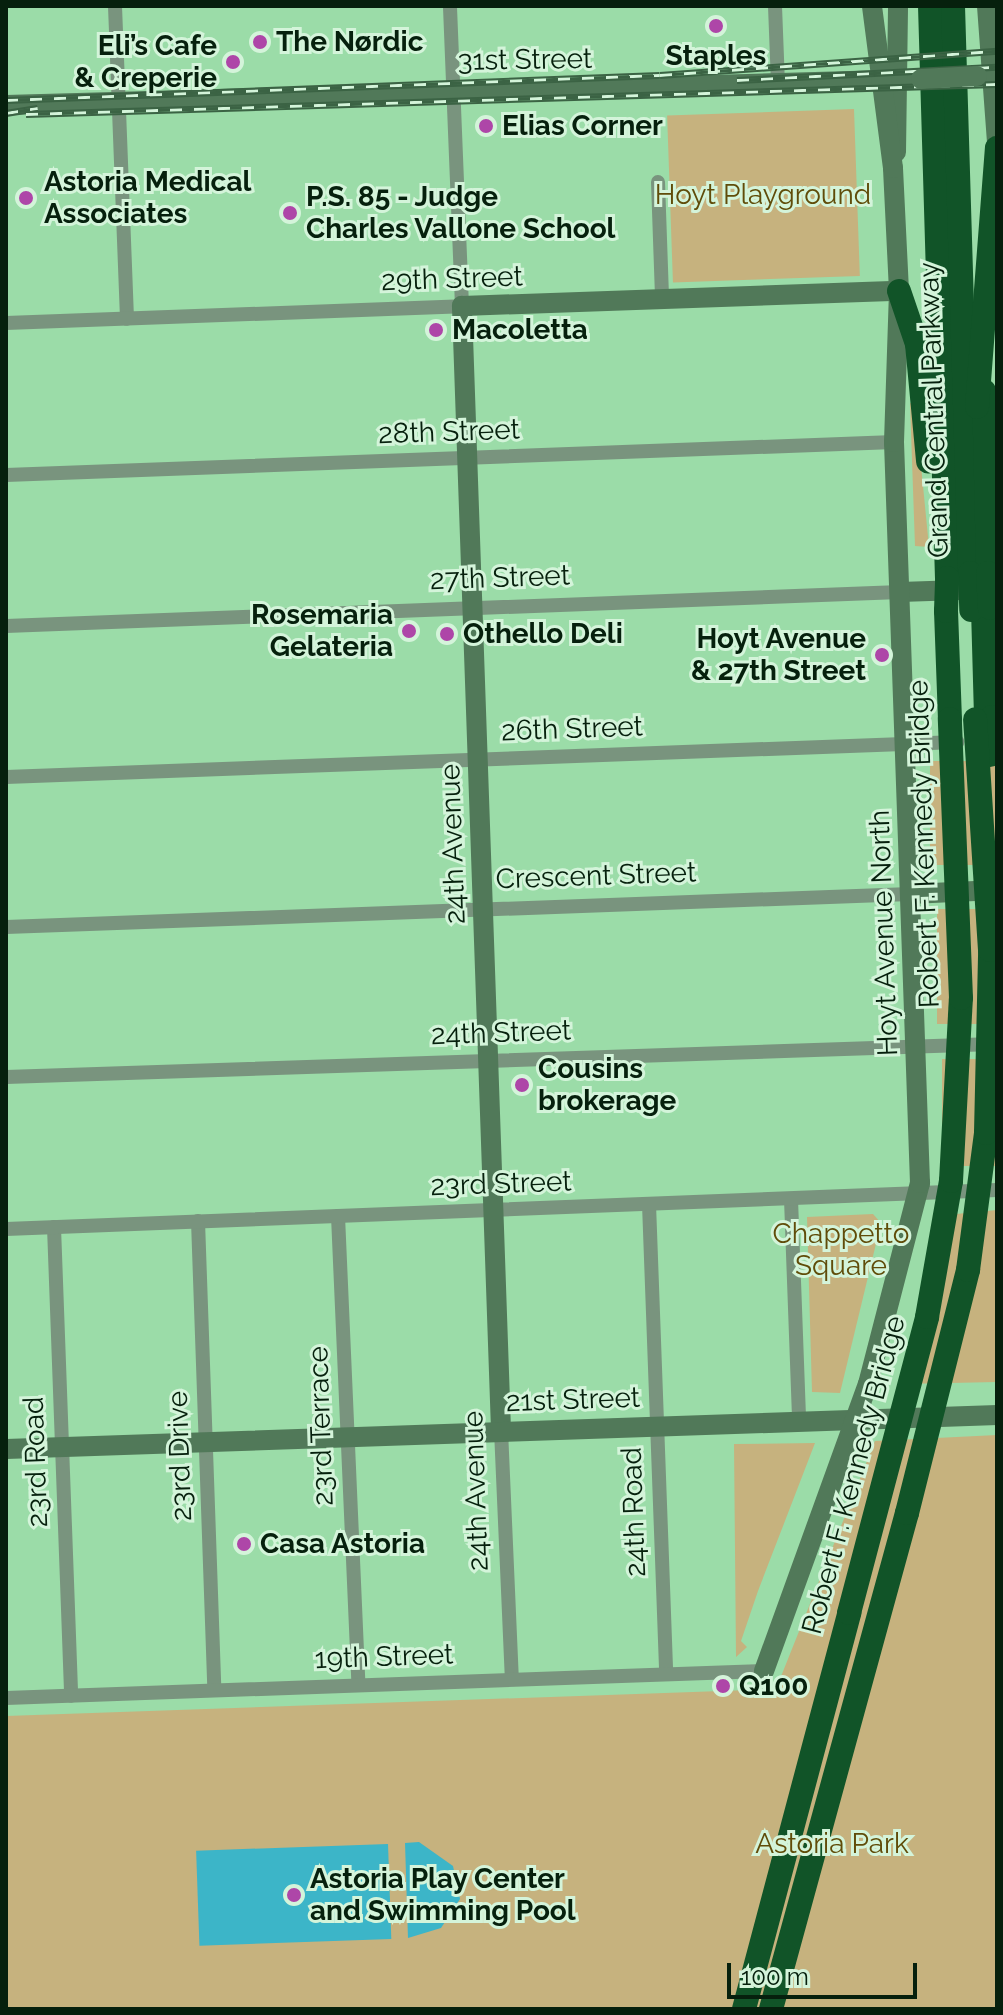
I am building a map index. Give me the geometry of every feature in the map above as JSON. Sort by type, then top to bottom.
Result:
[{"type":"highway","name":"Grand Central Parkway","points":[[930,6],[974,588],[982,728],[981,812]]},
{"type":"highway","name":"Grand Central Parkway","points":[[953,6],[974,588]]},
{"type":"highway","points":[[974,588],[977,403],[997,148]]},
{"type":"highway","points":[[899,291],[917,344],[974,588]]},
{"type":"highway","points":[[974,588],[983,419],[997,309]]},
{"type":"highway","name":"Grand Central Parkway","points":[[946,611],[974,588]]},
{"type":"highway","name":"Robert F. Kennedy Bridge","points":[[744,2009],[917,1359],[945,1226],[982,728],[946,611]]},
{"type":"highway","points":[[981,812],[982,728]]},
{"type":"highway","name":"Robert F. Kennedy Bridge","points":[[771,2009],[911,1497],[974,1239],[991,1042],[981,812]]},
{"type":"street","points":[[115,6],[127,319]]},
{"type":"street","name":"24th Avenue","points":[[450,6],[512,1679]]},
{"type":"street","points":[[775,6],[778,85]]},
{"type":"street","name":"Hoyt Avenue North","points":[[764,1671],[855,1417],[919,1195],[894,442],[899,291],[893,168],[872,6]]},
{"type":"street","name":"Hoyt Avenue North","points":[[893,168],[912,79],[898,6]]},
{"type":"street","points":[[987,6],[997,141]]},
{"type":"street","name":"31st Street","points":[[6,105],[454,89],[778,85],[990,75]]},
{"type":"street","points":[[658,182],[662,299]]},
{"type":"street","name":"29th Street","points":[[6,323],[899,291]]},
{"type":"street","name":"28th Street","points":[[6,475],[894,442]]},
{"type":"street","name":"27th Street","points":[[6,626],[974,588]]},
{"type":"street","name":"26th Street","points":[[6,777],[905,743],[982,728]]},
{"type":"street","name":"Crescent Street","points":[[6,927],[997,890]]},
{"type":"street","name":"24th Street","points":[[6,1077],[997,1044]]},
{"type":"street","name":"23rd Street","points":[[6,1229],[997,1190]]},
{"type":"street","points":[[791,1199],[799,1420]]},
{"type":"street","name":"24th Road","points":[[649,1204],[666,1673]]},
{"type":"street","name":"23rd Terrace","points":[[338,1216],[358,1682]]},
{"type":"street","name":"23rd Drive","points":[[198,1221],[214,1690]]},
{"type":"street","name":"23rd Road","points":[[54,1227],[71,1696]]},
{"type":"street","name":"21st Street","points":[[6,1449],[855,1417],[997,1415]]},
{"type":"street","name":"19th Street","points":[[6,1698],[358,1682],[764,1671]]},
{"type":"green space","name":"Hoyt Playground","points":[[854,109],[860,276],[673,282],[667,116]]},
{"type":"green space","points":[[910,403],[915,404],[929,547],[915,546]]},
{"type":"green space","points":[[930,761],[997,761],[997,865],[930,865]]},
{"type":"green space","points":[[937,909],[997,909],[997,1024],[937,1024]]},
{"type":"green space","points":[[942,1059],[997,1059],[997,1166],[942,1166]]},
{"type":"green space","points":[[997,1210],[997,1382],[902,1384],[946,1215]]},
{"type":"green space","name":"Chappetto Square","points":[[873,1214],[881,1223],[840,1393],[812,1392],[807,1217]]},
{"type":"green space","name":"Astoria Park","points":[[997,1435],[997,2009],[6,2009],[6,1716],[776,1689],[875,1441]]},
{"type":"green space","points":[[815,1443],[741,1641],[747,1647],[736,1657],[734,1444]]},
{"type":"water","points":[[419,1842],[453,1866],[460,1899],[441,1928],[408,1938],[405,1843]]},
{"type":"water","name":"Astoria Play Center and Swimming Pool","points":[[388,1844],[391,1939],[199,1946],[196,1851]]},
{"type":"railway","points":[[6,100],[660,75],[997,51]]},
{"type":"railway","points":[[737,80],[997,67]]},
{"type":"railway","points":[[26,114],[997,84]]},
{"type":"railway","points":[[6,113],[38,108]]},
{"type":"place","name":"Staples","points":[[716,26]]},
{"type":"place","name":"The Nørdic","points":[[260,42]]},
{"type":"place","name":"Eli’s Cafe & Creperie","points":[[233,62]]},
{"type":"place","name":"Elias Corner","points":[[486,126]]},
{"type":"place","name":"Astoria Medical Associates","points":[[26,198]]},
{"type":"place","name":"P.S. 85 - Judge Charles Vallone School","points":[[290,213]]},
{"type":"place","name":"Macoletta","points":[[436,330]]},
{"type":"place","name":"Rosemaria Gelateria","points":[[409,631]]},
{"type":"place","name":"Othello Deli","points":[[447,634]]},
{"type":"place","name":"Hoyt Avenue & 27th Street","points":[[882,655]]},
{"type":"place","name":"Cousins brokerage","points":[[522,1085]]},
{"type":"place","name":"Casa Astoria","points":[[244,1544]]},
{"type":"place","name":"Q100","points":[[723,1686]]},
{"type":"place","name":"Astoria Play Center and Swimming Pool","points":[[294,1895]]}]
